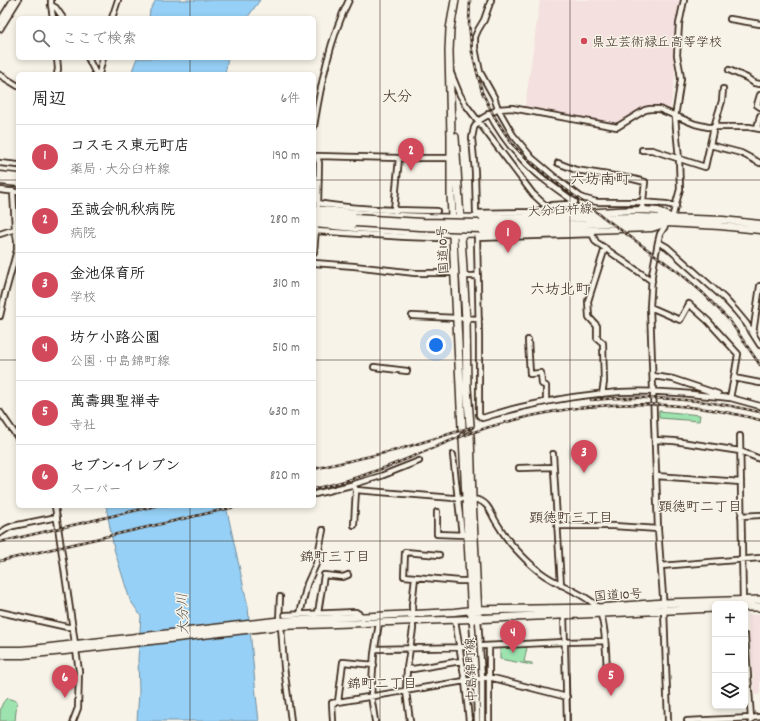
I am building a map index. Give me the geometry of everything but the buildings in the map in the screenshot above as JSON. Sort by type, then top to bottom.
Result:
[{"type":"highway","name":"国道10号","points":[[450,71],[454,117],[456,218],[453,233],[457,319],[466,426],[466,319],[460,234],[456,218],[450,158],[451,136],[449,50],[450,29],[455,0]]},
{"type":"highway","points":[[466,436],[475,619]]},
{"type":"highway","points":[[469,499],[465,535],[475,610]]},
{"type":"highway","name":"国道10号","points":[[748,603],[760,600]]},
{"type":"highway","name":"国道10号","points":[[475,610],[599,610],[712,605]]},
{"type":"highway","name":"国道10号","points":[[748,605],[760,607]]},
{"type":"highway","name":"国道10号","points":[[664,606],[712,608]]},
{"type":"highway","name":"国道10号","points":[[475,619],[564,615],[599,610]]},
{"type":"main road","points":[[0,175],[16,177]]},
{"type":"main road","points":[[0,181],[16,183]]},
{"type":"main road","points":[[316,206],[355,214],[456,218],[524,217],[642,210],[658,211],[672,218]]},
{"type":"main road","name":"大分臼杵線","points":[[316,214],[355,221]]},
{"type":"main road","name":"大分臼杵線","points":[[480,226],[608,217],[723,220],[760,224]]},
{"type":"main road","name":"大分臼杵線","points":[[316,219],[422,222],[480,226],[667,223],[760,230]]},
{"type":"main road","points":[[316,228],[355,228],[404,234],[460,234],[568,232],[652,228],[667,223]]},
{"type":"main road","points":[[0,650],[75,646],[364,616],[475,610]]},
{"type":"main road","points":[[278,624],[379,623],[475,619]]},
{"type":"main road","points":[[0,655],[23,655],[75,646]]},
{"type":"street","points":[[113,16],[118,0]]},
{"type":"street","points":[[316,115],[324,72],[349,0]]},
{"type":"street","points":[[491,0],[484,20],[474,37],[480,72],[513,136],[532,158],[556,179],[582,198],[597,202],[642,202],[676,206]]},
{"type":"street","points":[[668,721],[664,606],[658,529],[650,307],[652,281],[660,234],[672,218],[680,189],[675,117],[681,79],[677,55],[679,24],[684,0]]},
{"type":"street","points":[[0,21],[14,1]]},
{"type":"street","points":[[0,29],[14,1]]},
{"type":"street","points":[[51,2],[53,16]]},
{"type":"street","points":[[51,2],[62,16]]},
{"type":"street","points":[[730,19],[760,24]]},
{"type":"street","points":[[57,60],[57,72]]},
{"type":"street","points":[[89,60],[96,72]]},
{"type":"street","points":[[99,72],[102,60]]},
{"type":"street","points":[[729,70],[747,78],[754,83],[760,84]]},
{"type":"street","points":[[450,71],[460,95],[478,121],[533,194],[547,207]]},
{"type":"street","points":[[0,75],[16,85]]},
{"type":"street","points":[[642,150],[652,150],[705,166],[722,101],[723,89]]},
{"type":"street","points":[[760,95],[757,105],[760,107]]},
{"type":"street","points":[[490,114],[499,131],[521,159],[537,174],[575,202],[569,204],[552,205],[536,212],[476,213],[472,138],[474,128],[478,121],[498,109],[512,108],[617,127],[650,108],[658,109],[695,124],[714,127],[759,129],[760,116]]},
{"type":"street","points":[[710,145],[741,153],[760,163]]},
{"type":"street","points":[[316,206],[319,164],[317,156],[450,158]]},
{"type":"street","points":[[399,158],[394,210],[399,216]]},
{"type":"street","points":[[0,163],[16,166]]},
{"type":"street","points":[[558,163],[576,170],[645,182],[642,210]]},
{"type":"street","points":[[0,190],[15,192],[16,234]]},
{"type":"street","points":[[316,191],[318,205],[316,206]]},
{"type":"street","points":[[316,206],[437,211]]},
{"type":"street","points":[[0,234],[15,229]]},
{"type":"street","points":[[652,281],[596,242],[592,234],[568,232],[477,238],[479,415],[482,418],[546,402],[621,392],[692,394],[730,398]]},
{"type":"street","points":[[404,234],[439,238]]},
{"type":"street","points":[[658,242],[667,247],[724,298],[753,333],[760,345]]},
{"type":"street","points":[[602,394],[604,382],[603,343],[597,338],[597,326],[589,317],[588,301],[605,248]]},
{"type":"street","points":[[0,316],[16,254]]},
{"type":"street","points":[[316,263],[415,273],[455,273]]},
{"type":"street","points":[[463,276],[478,276]]},
{"type":"street","points":[[753,333],[760,286]]},
{"type":"street","points":[[650,307],[680,320],[689,304],[708,321],[738,354],[730,398]]},
{"type":"street","points":[[412,316],[479,319]]},
{"type":"street","points":[[528,340],[530,374],[541,373],[542,384],[546,386],[546,402]]},
{"type":"street","points":[[374,367],[407,371]]},
{"type":"street","points":[[652,376],[673,379],[730,398],[760,406]]},
{"type":"street","points":[[734,378],[760,383]]},
{"type":"street","points":[[0,412],[16,435]]},
{"type":"street","points":[[740,436],[744,601]]},
{"type":"street","points":[[655,440],[674,441],[740,452],[760,459]]},
{"type":"street","points":[[553,454],[561,585]]},
{"type":"street","points":[[437,512],[437,534],[465,535],[458,498],[453,455]]},
{"type":"street","points":[[316,494],[381,476],[419,461]]},
{"type":"street","points":[[519,468],[554,467]]},
{"type":"street","points":[[656,476],[740,482]]},
{"type":"street","points":[[354,484],[356,490],[354,525]]},
{"type":"street","points":[[356,490],[481,500],[487,505],[510,543],[538,570],[561,585],[592,601],[599,610],[603,620],[607,671]]},
{"type":"street","points":[[55,508],[79,671],[78,708],[73,721]]},
{"type":"street","points":[[741,516],[760,515]]},
{"type":"street","points":[[0,533],[14,526],[57,517]]},
{"type":"street","points":[[557,526],[614,526],[658,529]]},
{"type":"street","points":[[300,614],[307,584],[316,564],[323,530]]},
{"type":"street","points":[[439,555],[405,552],[404,576],[470,581]]},
{"type":"street","points":[[661,566],[760,558]]},
{"type":"street","points":[[318,613],[324,575],[343,577],[348,575]]},
{"type":"street","points":[[410,721],[406,691],[407,668],[413,629],[412,605],[415,577]]},
{"type":"street","points":[[280,598],[278,624],[291,721]]},
{"type":"street","points":[[0,612],[67,627],[73,627]]},
{"type":"street","points":[[285,615],[356,612],[364,616]]},
{"type":"street","points":[[564,615],[567,721]]},
{"type":"street","name":"中島錦町線","points":[[475,619],[482,678],[482,721]]},
{"type":"street","name":"中島錦町線","points":[[475,619],[477,721]]},
{"type":"street","points":[[455,620],[460,647],[469,721]]},
{"type":"street","points":[[375,721],[372,696],[374,654],[379,623]]},
{"type":"street","points":[[745,637],[751,719]]},
{"type":"street","points":[[483,646],[605,641]]},
{"type":"street","points":[[489,721],[490,646]]},
{"type":"street","points":[[376,649],[470,647]]},
{"type":"street","points":[[407,668],[461,661]]},
{"type":"street","points":[[338,702],[343,662],[374,665]]},
{"type":"street","points":[[333,721],[332,703],[489,677],[567,697]]},
{"type":"street","points":[[687,721],[751,719],[760,717]]},
{"type":"shaded area","points":[[540,0],[682,0],[676,32],[674,57],[675,75],[670,111],[649,106],[636,110],[632,115],[615,125],[525,106]]},
{"type":"shaded area","points":[[760,614],[760,694],[755,695],[748,625],[748,615]]},
{"type":"green space","points":[[659,411],[700,415],[699,421],[659,418]]},
{"type":"green space","points":[[500,647],[527,647],[524,662],[532,663],[532,665],[500,659]]},
{"type":"green space","points":[[7,698],[17,701],[15,721],[0,721],[1,708]]},
{"type":"water","points":[[156,0],[260,0],[248,16],[149,16],[150,10]]},
{"type":"water","points":[[136,60],[228,60],[225,72],[132,72]]},
{"type":"water","name":"大分川","points":[[106,508],[226,508],[248,607],[259,721],[137,721],[139,692],[138,659],[141,616],[130,600],[114,549]]},
{"type":"railway","points":[[470,0],[469,24],[472,52],[482,92],[494,116],[512,144],[550,178],[681,274],[703,293],[730,321],[760,365]]},
{"type":"railway","points":[[591,400],[633,398],[676,399],[718,404],[760,412]]},
{"type":"railway","points":[[316,488],[370,473],[465,435],[537,415],[574,408],[649,404],[723,412],[760,420]]},
{"type":"railway","points":[[316,469],[397,450],[472,427]]},
{"type":"railway","points":[[0,542],[146,508]]},
{"type":"railway","points":[[0,561],[230,508]]},
{"type":"place","name":"県立芸術緑丘高等学校","points":[[584,41]]},
{"type":"place","name":"至誠会帆秋病院","points":[[411,171]]},
{"type":"place","name":"コスモス東元町店","points":[[508,253]]},
{"type":"place","name":"金池保育所","points":[[584,473]]},
{"type":"place","name":"坊ケ小路公園","points":[[513,653]]},
{"type":"place","name":"萬壽興聖禅寺","points":[[611,696]]},
{"type":"place","name":"セブン-イレブン","points":[[65,698]]},
{"type":"district","name":"大分","points":[[397,96]]},
{"type":"district","name":"六坊南町","points":[[600,179]]},
{"type":"district","name":"六坊北町","points":[[560,289]]},
{"type":"district","name":"顕徳町二丁目","points":[[700,506]]},
{"type":"district","name":"顕徳町三丁目","points":[[571,517]]},
{"type":"district","name":"錦町三丁目","points":[[335,556]]},
{"type":"district","name":"錦町二丁目","points":[[382,683]]}]
